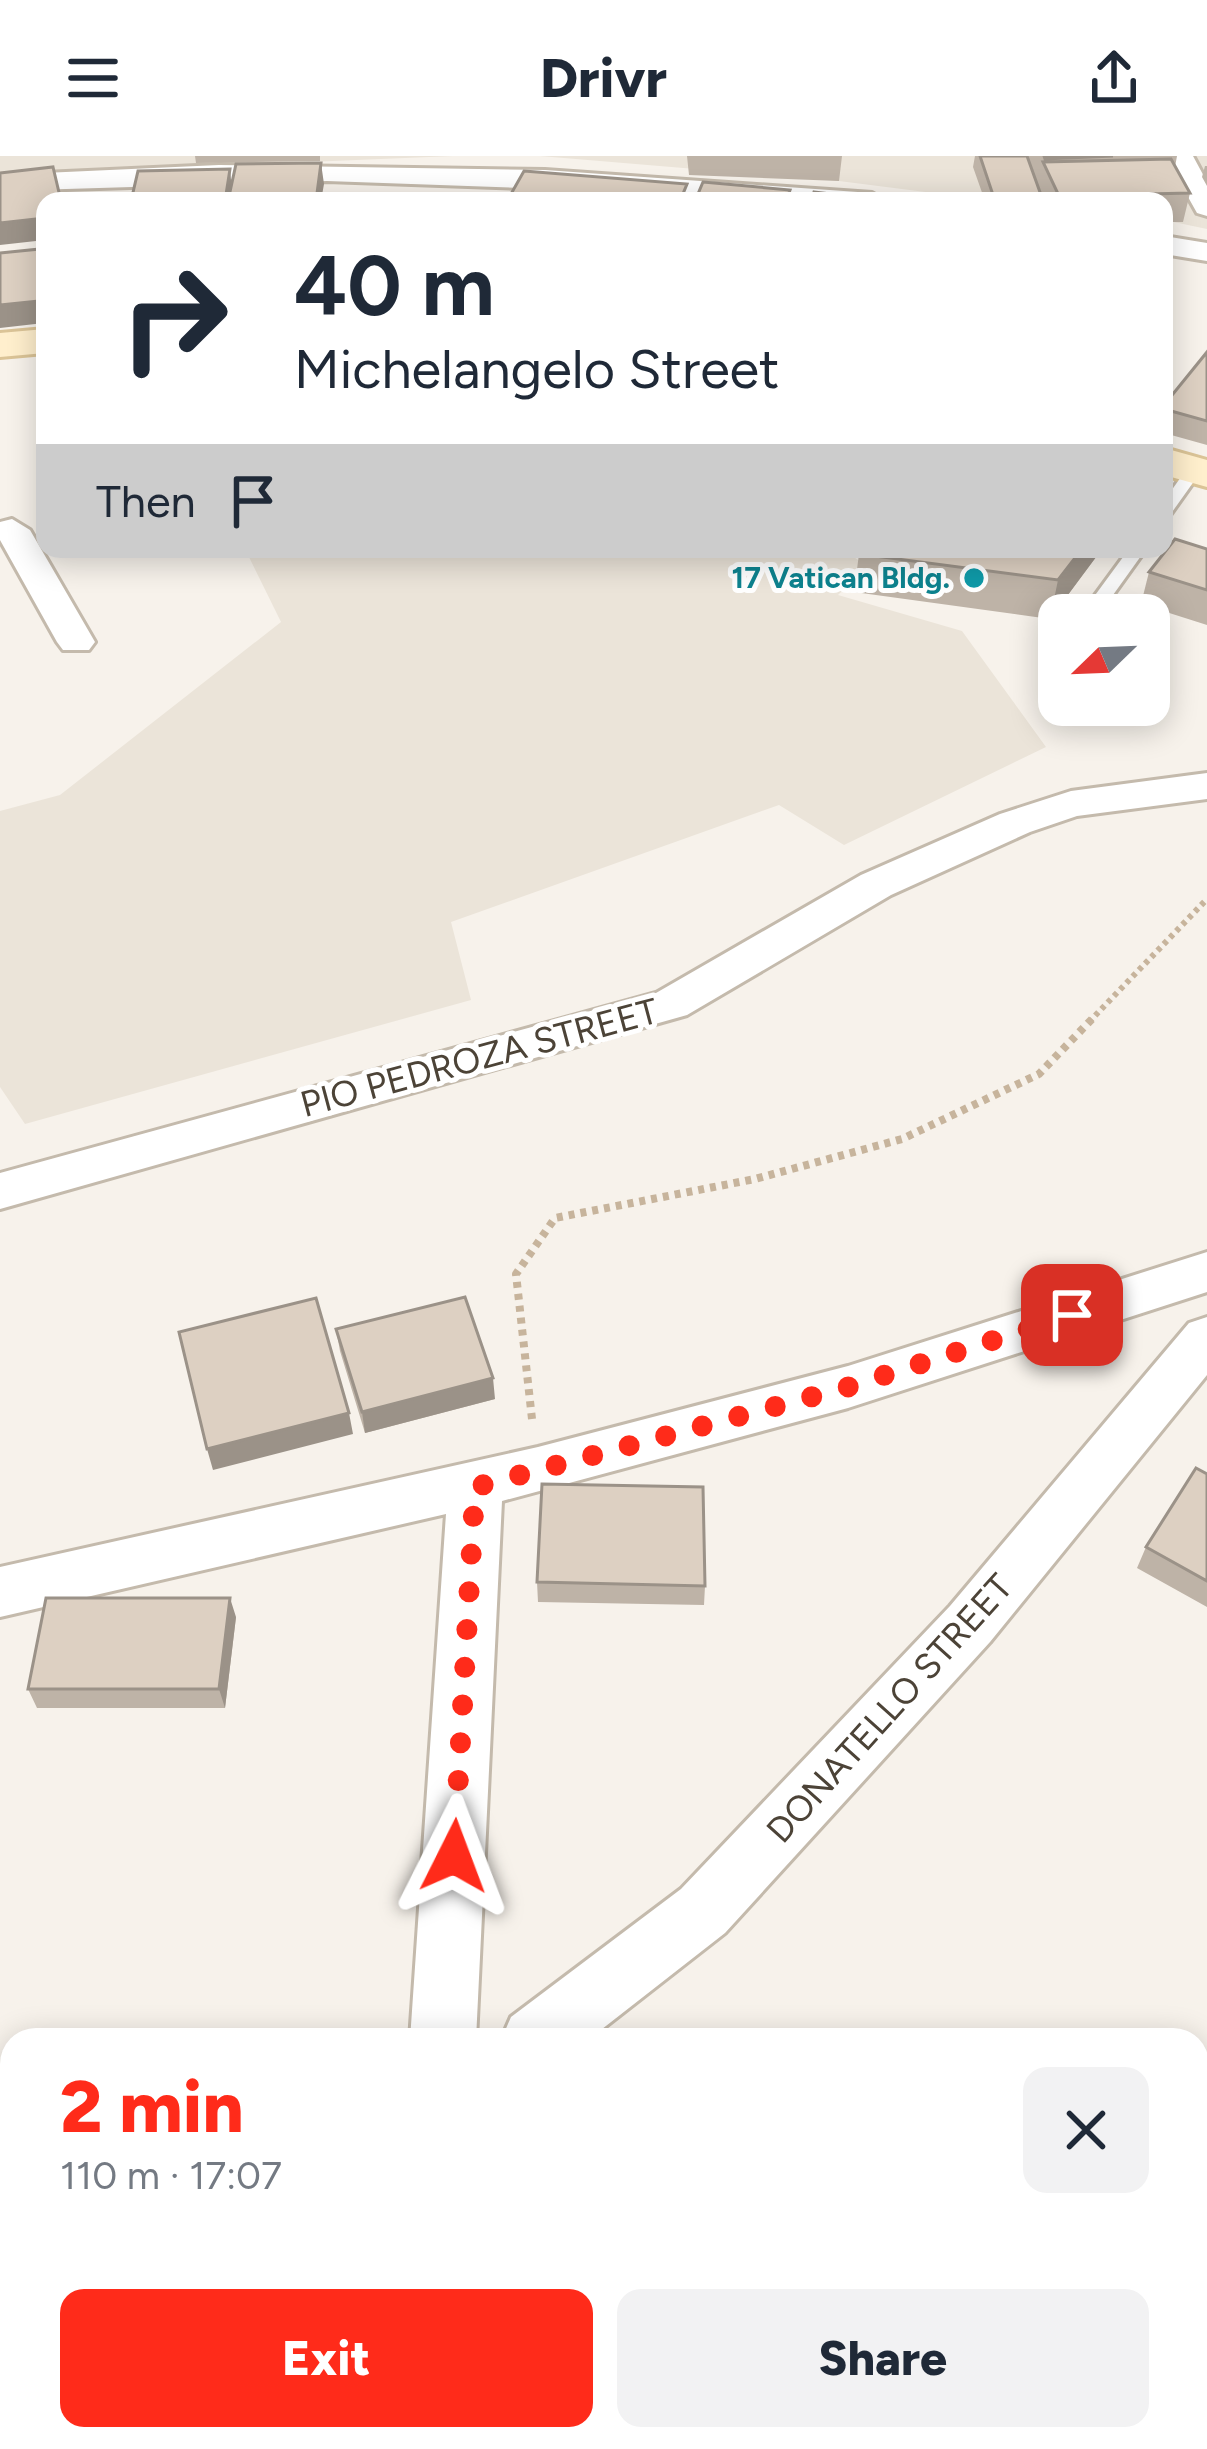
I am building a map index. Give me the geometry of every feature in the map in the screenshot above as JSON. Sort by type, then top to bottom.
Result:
[{"type":"main road","points":[[0,346],[36,342]]},
{"type":"street","points":[[1179,156],[1207,207]]},
{"type":"street","points":[[0,183],[160,164],[488,164],[845,192]]},
{"type":"street","points":[[476,192],[488,164]]},
{"type":"street","points":[[1173,246],[1207,252]]},
{"type":"street","points":[[19,526],[76,642]]},
{"type":"street","name":"PIO PEDROZA STREET","points":[[0,1190],[671,1004],[876,885],[1015,823],[1071,804],[1207,787]]},
{"type":"street","points":[[0,1592],[475,1487],[848,1387],[1207,1271]]},
{"type":"street","name":"DONATELLO STREET","points":[[550,2028],[703,1910],[970,1624],[1207,1338]]},
{"type":"street","points":[[444,2028],[475,1487]]},
{"type":"lane","points":[[1173,496],[1188,468]]},
{"type":"lane","points":[[1105,594],[1131,558]]},
{"type":"path","points":[[538,1470],[516,1274],[555,1218],[755,1179],[902,1139],[1039,1074],[1207,899]]},
{"type":"shaded area","points":[[0,156],[453,156],[0,175]]},
{"type":"shaded area","points":[[540,156],[1207,156],[1207,229],[1173,222],[1173,192],[925,192]]},
{"type":"shaded area","points":[[249,558],[855,558],[867,566],[838,595],[962,631],[1046,747],[844,845],[779,805],[451,922],[471,1000],[25,1124],[0,1087],[0,811],[60,795],[281,622]]},
{"type":"building","points":[[980,156],[1027,156],[1040,192],[992,192]]},
{"type":"building","points":[[1044,156],[1113,156],[1045,159]]},
{"type":"building","points":[[1171,159],[1190,193],[1057,192],[1043,162]]},
{"type":"building","points":[[321,163],[317,192],[230,192],[236,164]]},
{"type":"building","points":[[53,167],[59,192],[36,192],[36,219],[0,223],[0,173]]},
{"type":"building","points":[[230,169],[226,192],[133,192],[138,171]]},
{"type":"building","points":[[524,171],[687,184],[684,192],[512,192]]},
{"type":"building","points":[[703,182],[790,190],[789,192],[699,192]]},
{"type":"building","points":[[36,249],[36,301],[0,305],[0,253]]},
{"type":"building","points":[[1207,352],[1207,421],[1173,412],[1173,394]]},
{"type":"building","points":[[1173,542],[1207,549],[1207,590],[1149,572],[1160,558],[1173,558]]},
{"type":"building","points":[[890,558],[1075,558],[1058,580]]},
{"type":"building","points":[[465,1297],[493,1378],[362,1412],[336,1329]]},
{"type":"building","points":[[316,1298],[349,1413],[207,1449],[179,1332]]},
{"type":"building","points":[[1196,1468],[1207,1474],[1207,1581],[1146,1547]]},
{"type":"building","points":[[542,1484],[703,1487],[705,1586],[537,1582]]},
{"type":"building","points":[[46,1598],[230,1598],[219,1689],[28,1689]]},
{"type":"place","name":"17 Vatican Bldg.","points":[[974,578]]},
{"type":"route","points":[[454,1856],[475,1487],[848,1387],[1072,1315]]}]
